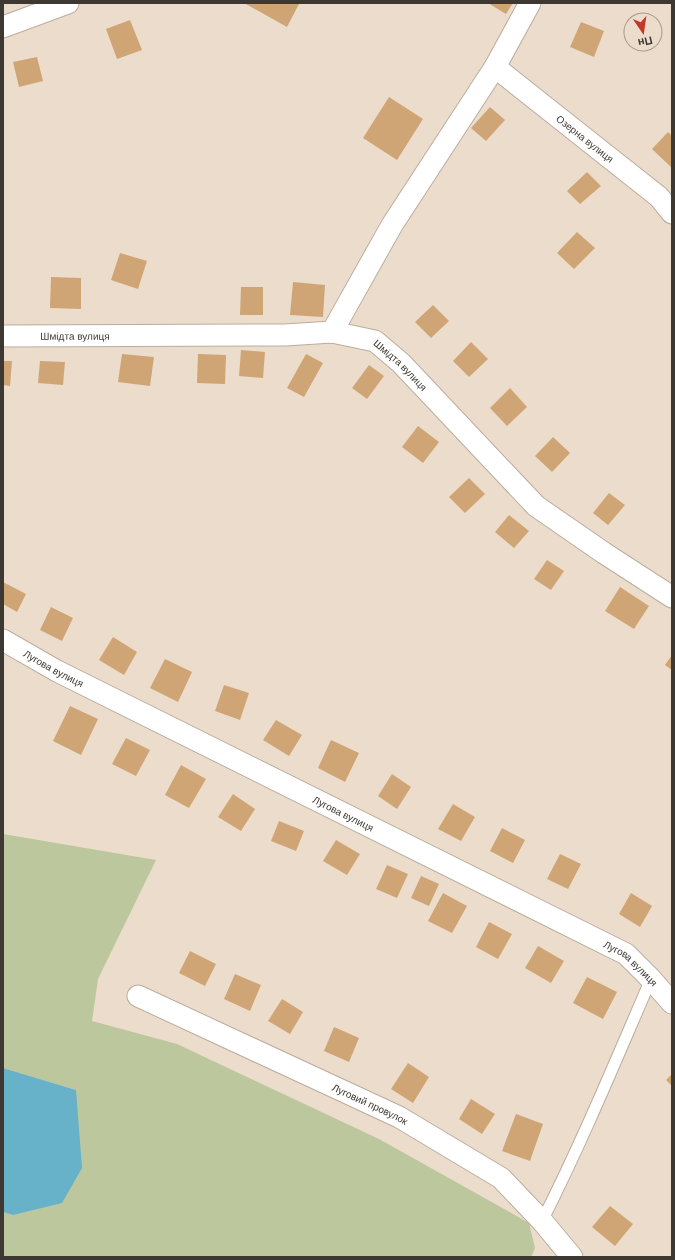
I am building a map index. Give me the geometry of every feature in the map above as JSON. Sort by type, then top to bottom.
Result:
[{"type":"street","points":[[3,28],[68,3]]},
{"type":"street","points":[[332,332],[392,225],[495,67],[530,3]]},
{"type":"street","name":"Озерна вулиця","points":[[495,67],[659,197],[672,213]]},
{"type":"street","name":"Шмідта вулиця","points":[[3,336],[284,335],[332,332],[374,341],[401,363],[536,506],[604,553],[672,597]]},
{"type":"street","name":"Лугова вулиця","points":[[3,640],[57,671],[626,954],[672,1003]]},
{"type":"street","name":"Луговий провулок","points":[[138,996],[399,1117],[501,1178],[542,1221],[572,1257]]},
{"type":"lane","points":[[542,1221],[591,1118],[651,979]]},
{"type":"green space","points":[[3,834],[156,860],[98,979],[92,1021],[177,1044],[379,1139],[529,1223],[535,1248],[531,1257],[3,1257],[3,1212],[13,1215],[76,1090],[3,1068]]},
{"type":"water","points":[[3,1068],[76,1090],[82,1168],[62,1203],[13,1215],[3,1212]]},
{"type":"building","points":[[244,3],[298,3],[299,4],[287,27]]},
{"type":"building","points":[[488,3],[513,3],[506,14]]},
{"type":"building","points":[[130,20],[142,50],[117,59],[106,29]]},
{"type":"building","points":[[581,22],[604,31],[594,57],[570,47]]},
{"type":"building","points":[[37,57],[43,81],[19,87],[13,62]]},
{"type":"building","points":[[389,97],[423,119],[397,160],[363,138]]},
{"type":"building","points":[[490,107],[505,120],[486,141],[471,128]]},
{"type":"building","points":[[668,132],[672,136],[672,168],[652,149]]},
{"type":"building","points":[[587,172],[601,186],[580,204],[567,191]]},
{"type":"building","points":[[577,232],[595,248],[574,269],[557,253]]},
{"type":"building","points":[[120,253],[147,261],[138,289],[111,280]]},
{"type":"building","points":[[51,277],[81,278],[81,309],[50,308]]},
{"type":"building","points":[[293,282],[325,285],[323,317],[290,315]]},
{"type":"building","points":[[241,287],[263,287],[263,315],[240,315]]},
{"type":"building","points":[[433,305],[449,321],[431,338],[415,322]]},
{"type":"building","points":[[471,342],[488,359],[469,377],[453,361]]},
{"type":"building","points":[[241,350],[265,352],[263,378],[239,376]]},
{"type":"building","points":[[122,354],[154,357],[150,386],[118,382]]},
{"type":"building","points":[[198,354],[226,355],[225,384],[197,383]]},
{"type":"building","points":[[306,354],[323,363],[304,397],[287,388]]},
{"type":"building","points":[[3,361],[12,361],[10,386],[3,385]]},
{"type":"building","points":[[40,361],[65,362],[63,385],[38,383]]},
{"type":"building","points":[[369,365],[384,376],[367,399],[352,388]]},
{"type":"building","points":[[510,388],[527,407],[507,426],[490,408]]},
{"type":"building","points":[[418,426],[439,442],[423,463],[402,447]]},
{"type":"building","points":[[553,437],[570,453],[552,472],[535,456]]},
{"type":"building","points":[[469,478],[485,494],[465,513],[449,497]]},
{"type":"building","points":[[609,493],[625,505],[608,525],[593,513]]},
{"type":"building","points":[[509,515],[529,531],[514,548],[495,532]]},
{"type":"building","points":[[547,560],[564,571],[551,590],[534,579]]},
{"type":"building","points":[[3,582],[26,594],[17,612],[3,604]]},
{"type":"building","points":[[620,587],[649,606],[634,629],[605,611]]},
{"type":"building","points":[[51,607],[73,618],[62,641],[40,630]]},
{"type":"building","points":[[113,637],[137,652],[124,675],[99,660]]},
{"type":"building","points":[[672,655],[672,670],[665,665]]},
{"type":"building","points":[[165,659],[192,672],[178,702],[150,688]]},
{"type":"building","points":[[224,685],[249,693],[240,720],[215,711]]},
{"type":"building","points":[[70,706],[98,719],[81,755],[53,741]]},
{"type":"building","points":[[276,720],[302,735],[289,756],[263,740]]},
{"type":"building","points":[[126,738],[150,750],[136,776],[112,764]]},
{"type":"building","points":[[331,740],[359,753],[345,782],[318,768]]},
{"type":"building","points":[[181,765],[206,779],[189,808],[165,795]]},
{"type":"building","points":[[392,774],[411,787],[397,809],[378,796]]},
{"type":"building","points":[[233,794],[255,809],[241,831],[218,817]]},
{"type":"building","points":[[453,804],[475,817],[461,841],[438,829]]},
{"type":"building","points":[[279,821],[304,831],[296,851],[271,841]]},
{"type":"building","points":[[502,828],[525,840],[513,863],[490,851]]},
{"type":"building","points":[[336,840],[360,854],[347,875],[323,861]]},
{"type":"building","points":[[560,854],[581,864],[568,889],[547,879]]},
{"type":"building","points":[[387,865],[408,874],[397,898],[376,889]]},
{"type":"building","points":[[421,876],[439,884],[429,906],[411,898]]},
{"type":"building","points":[[443,893],[467,906],[452,933],[428,921]]},
{"type":"building","points":[[631,893],[652,906],[640,927],[619,914]]},
{"type":"building","points":[[489,922],[512,934],[498,959],[476,947]]},
{"type":"building","points":[[538,946],[564,961],[551,983],[525,968]]},
{"type":"building","points":[[190,951],[216,964],[205,986],[179,973]]},
{"type":"building","points":[[235,974],[261,985],[250,1011],[224,999]]},
{"type":"building","points":[[587,977],[617,992],[603,1019],[573,1003]]},
{"type":"building","points":[[282,999],[303,1012],[290,1034],[268,1021]]},
{"type":"building","points":[[334,1027],[359,1038],[349,1062],[324,1051]]},
{"type":"building","points":[[408,1063],[429,1077],[413,1103],[391,1089]]},
{"type":"building","points":[[672,1074],[672,1086],[666,1080]]},
{"type":"building","points":[[471,1099],[495,1114],[482,1134],[459,1119]]},
{"type":"building","points":[[516,1114],[543,1124],[530,1161],[502,1151]]},
{"type":"building","points":[[610,1206],[633,1224],[615,1246],[592,1227]]}]
